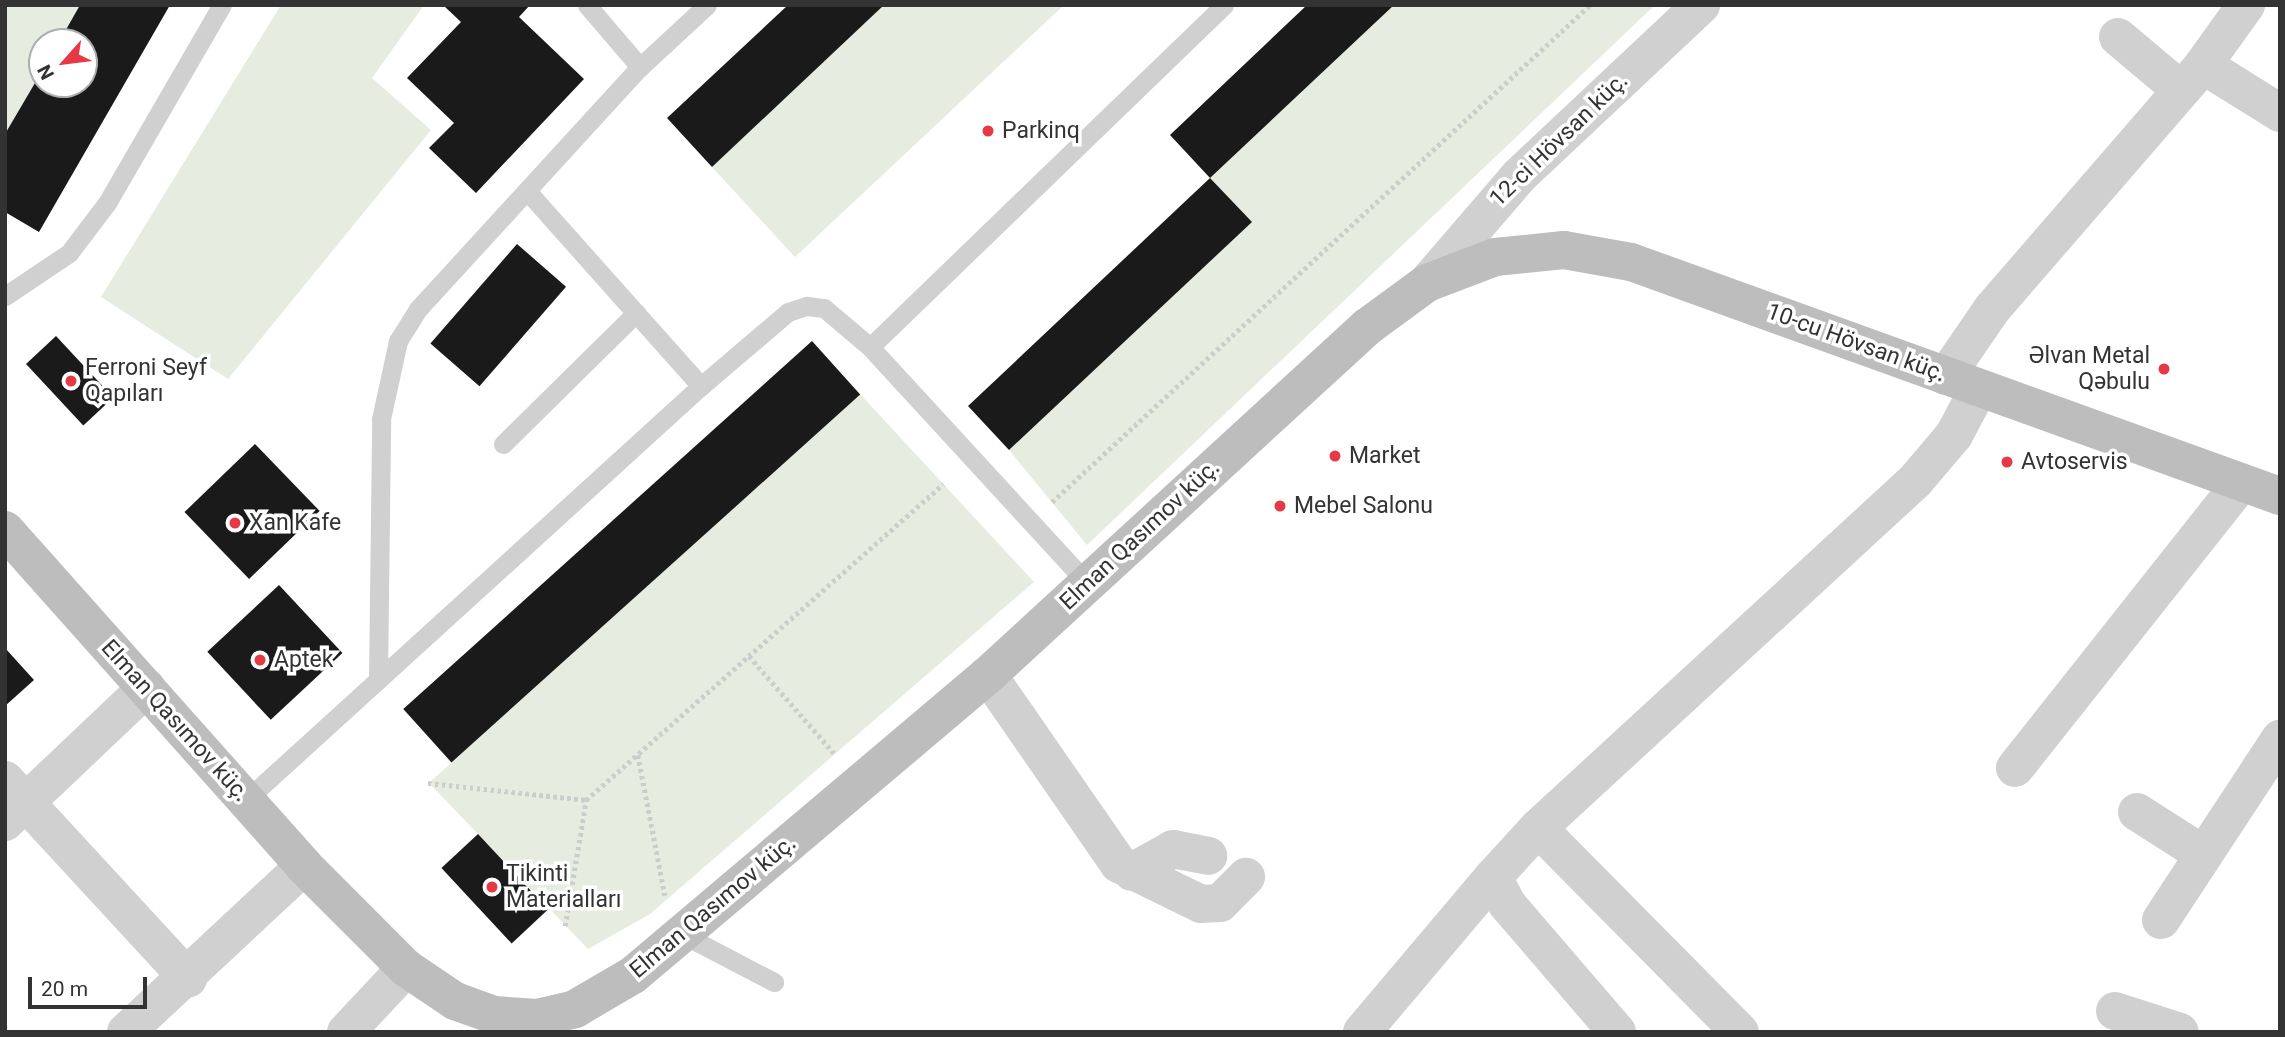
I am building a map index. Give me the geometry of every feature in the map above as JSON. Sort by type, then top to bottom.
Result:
[{"type":"main road","name":"10-cu Hövsan küç.","points":[[1427,283],[1516,254],[1600,254],[2280,496]]},
{"type":"main road","name":"Elman Qasımov küç.","points":[[5,530],[304,866],[406,968],[489,1023],[544,1025],[601,997],[682,934],[988,675],[1367,327],[1427,283]]},
{"type":"street","name":"12-ci Hövsan küç.","points":[[1427,283],[1519,176],[1701,5]]},
{"type":"street","points":[[1362,1032],[1538,828],[1915,481],[1954,435],[1963,382],[1992,309],[2192,78],[2246,5]]},
{"type":"street","points":[[2118,37],[2192,78],[2280,113]]},
{"type":"street","points":[[2015,768],[2241,483]]},
{"type":"street","points":[[988,675],[1119,864],[1132,873],[1201,904],[1220,903],[1246,877]]},
{"type":"street","points":[[146,688],[12,801],[188,978]]},
{"type":"street","points":[[2161,920],[2280,739]]},
{"type":"street","points":[[2137,811],[2203,854]]},
{"type":"street","points":[[1538,828],[1740,1032]]},
{"type":"street","points":[[1132,873],[1173,849],[1208,856]]},
{"type":"street","points":[[126,1032],[188,978],[304,866]]},
{"type":"street","points":[[1493,877],[1507,904],[1617,1032]]},
{"type":"street","points":[[346,1032],[406,968]]},
{"type":"street","points":[[2115,1011],[2180,1032]]},
{"type":"lane","points":[[5,296],[68,253],[107,203],[222,5]]},
{"type":"lane","points":[[587,5],[640,67]]},
{"type":"lane","points":[[378,680],[381,419],[395,350],[418,309],[640,67],[707,5]]},
{"type":"lane","points":[[870,347],[1224,5]]},
{"type":"lane","points":[[528,192],[701,386]]},
{"type":"lane","points":[[246,800],[701,386],[788,312],[807,306],[824,308],[870,347],[1087,583]]},
{"type":"lane","points":[[503,444],[636,313]]},
{"type":"lane","points":[[682,934],[774,982]]},
{"type":"path","points":[[1051,502],[1590,5]]},
{"type":"path","points":[[565,926],[586,800],[943,484]]},
{"type":"path","points":[[749,656],[835,754]]},
{"type":"path","points":[[638,755],[666,899]]},
{"type":"path","points":[[429,783],[586,800]]},
{"type":"shaded area","points":[[5,5],[80,5],[67,28],[28,28],[28,95],[5,134]]},
{"type":"shaded area","points":[[281,5],[424,5],[372,78],[431,130],[228,379],[101,297]]},
{"type":"shaded area","points":[[884,5],[1064,5],[795,257],[712,167]]},
{"type":"shaded area","points":[[1394,5],[1655,5],[1087,545],[1009,450],[1251,222],[1210,178]]},
{"type":"shaded area","points":[[860,394],[1034,582],[650,914],[588,949],[429,783]]},
{"type":"building","points":[[80,5],[170,5],[39,232],[5,212],[5,134],[28,95],[28,98],[98,98],[98,28],[67,28]]},
{"type":"building","points":[[443,5],[530,5],[519,17],[584,79],[476,193],[429,148],[454,123],[407,78],[461,22]]},
{"type":"building","points":[[788,5],[884,5],[712,167],[667,118]]},
{"type":"building","points":[[1307,5],[1394,5],[1210,178],[1170,135]]},
{"type":"building","points":[[1210,178],[1252,222],[1009,450],[968,406]]},
{"type":"building","points":[[517,244],[566,287],[479,386],[430,344]]},
{"type":"building","points":[[56,336],[113,397],[83,425],[26,364]]},
{"type":"building","points":[[812,341],[860,395],[451,763],[403,709]]},
{"type":"building","points":[[255,444],[320,511],[249,579],[185,512]]},
{"type":"building","points":[[279,585],[342,653],[271,720],[207,652]]},
{"type":"building","points":[[5,648],[34,680],[5,706]]},
{"type":"building","points":[[478,834],[548,909],[512,943],[441,868]]},
{"type":"place","name":"Parkinq","points":[[988,131]]},
{"type":"place","name":"Əlvan Metal Qəbulu","points":[[2164,369]]},
{"type":"place","name":"Ferroni Seyf Qapıları","points":[[71,381]]},
{"type":"place","name":"Market","points":[[1335,456]]},
{"type":"place","name":"Avtoservis","points":[[2007,462]]},
{"type":"place","name":"Mebel Salonu","points":[[1280,506]]},
{"type":"place","name":"Xan Kafe","points":[[235,523]]},
{"type":"place","name":"Aptek","points":[[260,660]]},
{"type":"place","name":"Tikinti Materialları","points":[[492,887]]}]
